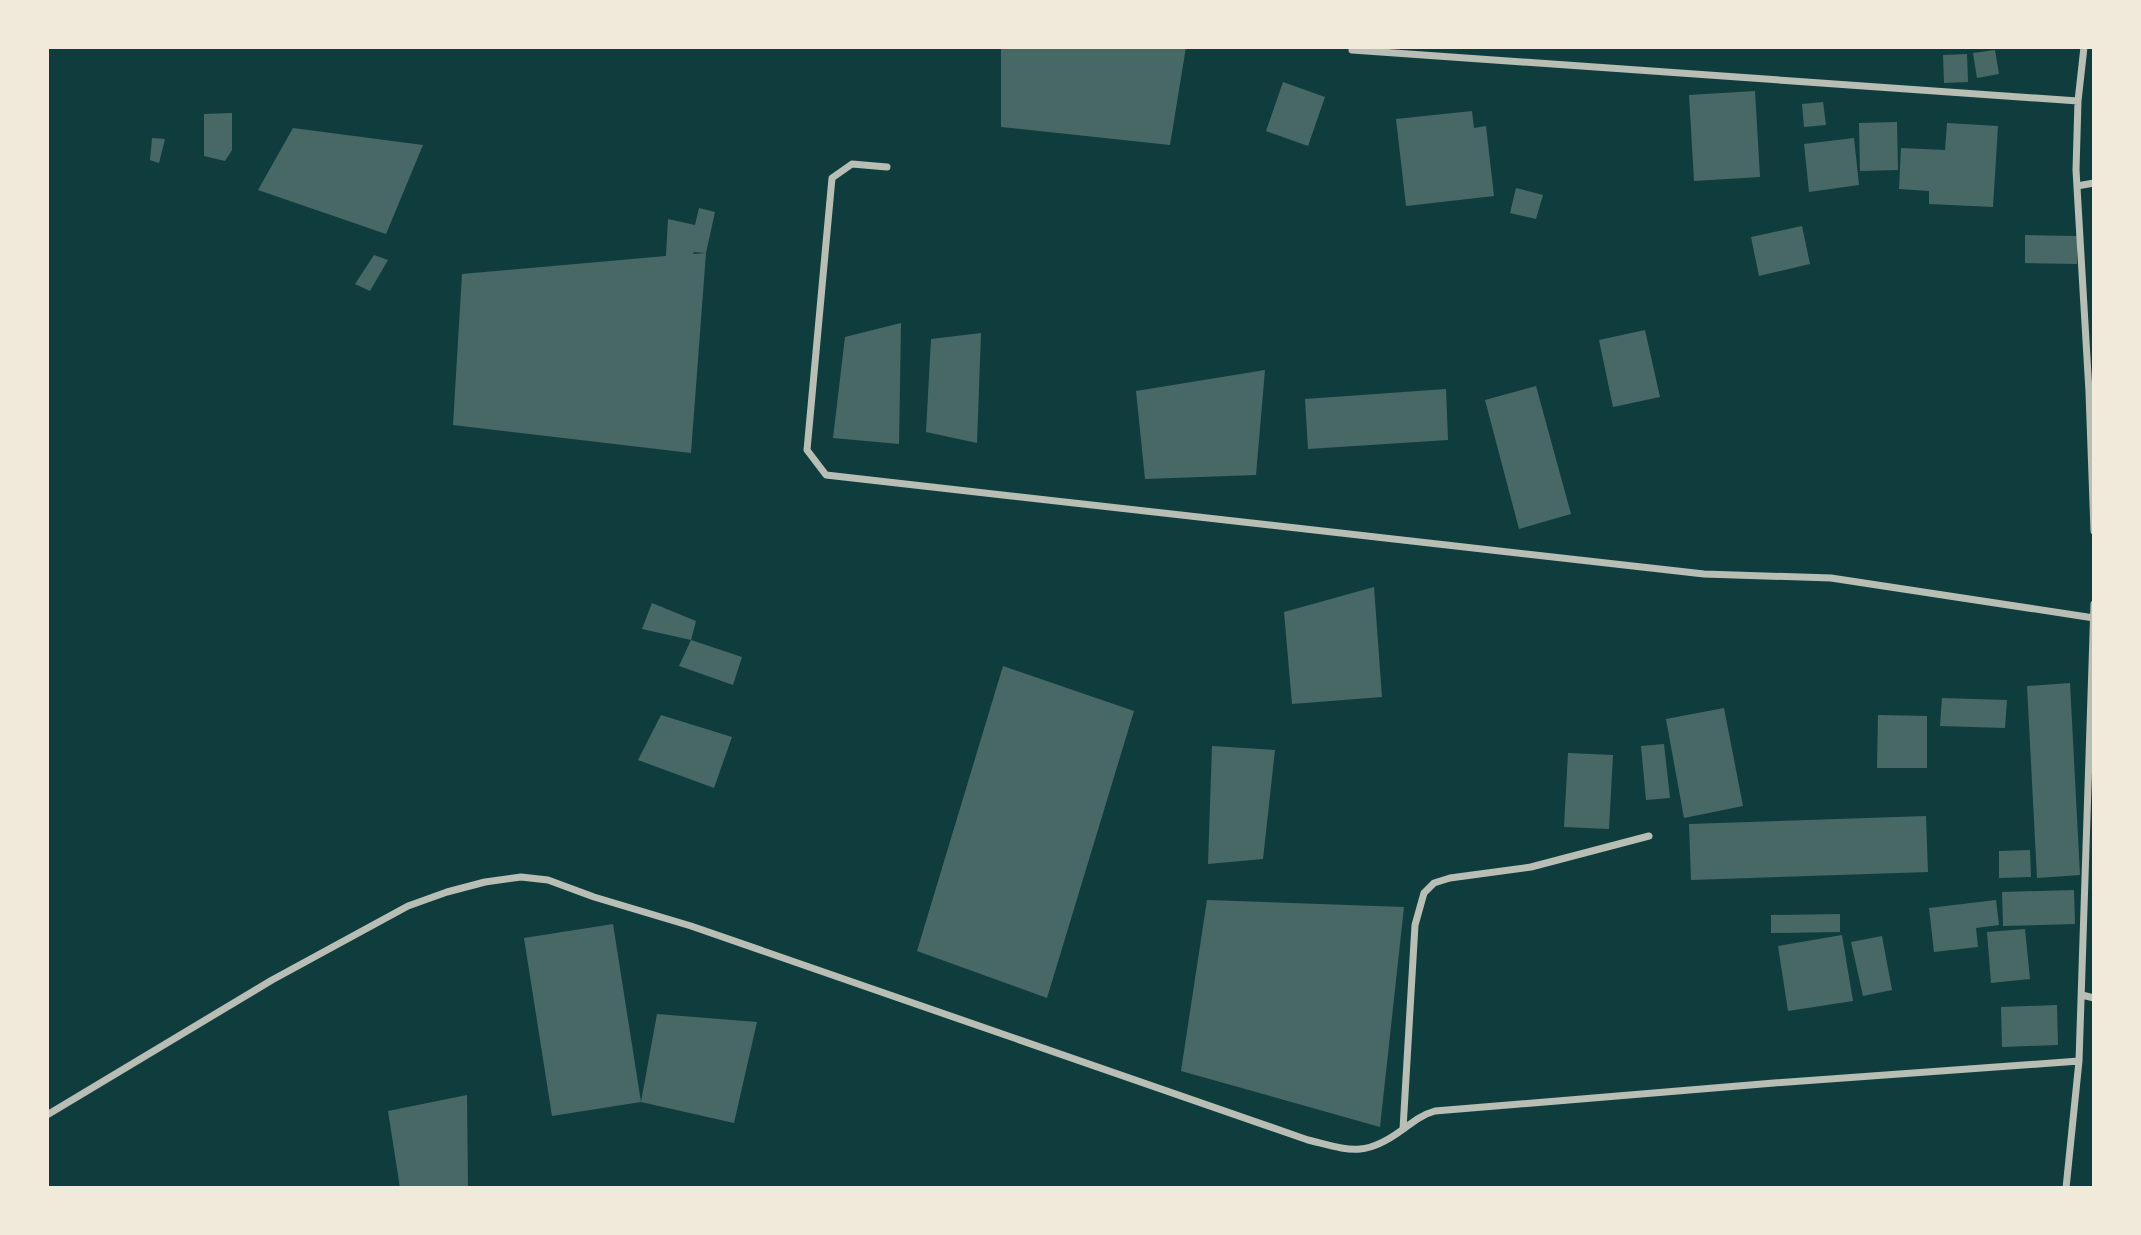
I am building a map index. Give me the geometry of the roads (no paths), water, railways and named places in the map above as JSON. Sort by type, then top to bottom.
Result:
[{"type":"street","points":[[2084,47],[2078,101],[2077,186],[2094,531]]},
{"type":"street","points":[[1352,50],[2078,101]]},
{"type":"street","points":[[887,167],[852,164],[832,178],[807,450],[826,475],[1704,574],[1831,578],[2093,618]]},
{"type":"street","points":[[2077,186],[2094,183]]},
{"type":"street","points":[[2066,1188],[2079,1061],[2094,604]]},
{"type":"street","points":[[1403,1130],[1415,925],[1424,893],[1434,883],[1450,878],[1531,867],[1649,836]]},
{"type":"street","points":[[47,1115],[272,980],[399,911],[472,885],[521,877],[548,880],[691,926],[1308,1140],[1355,1151],[1379,1144],[1403,1130],[1412,1121],[1435,1111],[2079,1061]]},
{"type":"street","points":[[2082,995],[2094,998]]}]
